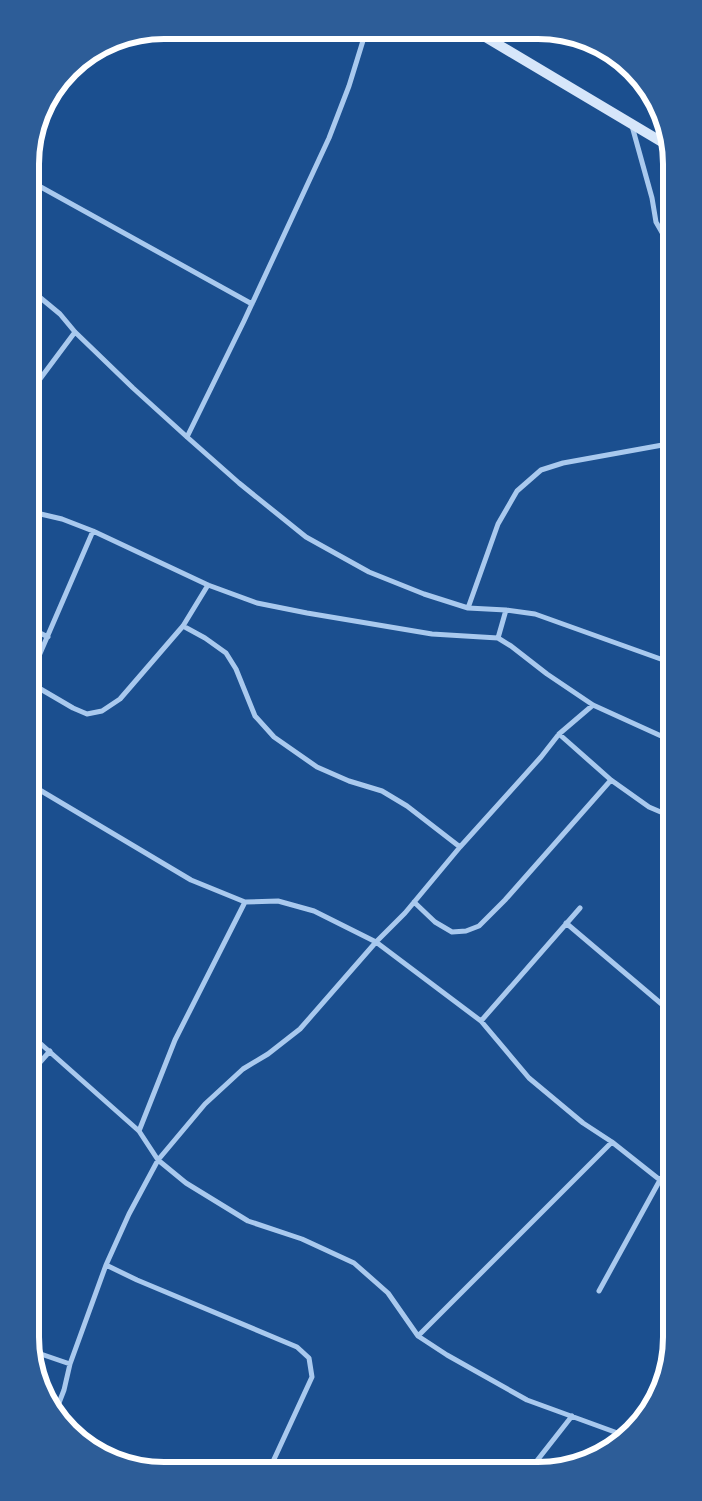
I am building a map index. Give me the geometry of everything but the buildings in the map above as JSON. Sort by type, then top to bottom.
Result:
[{"type":"street","points":[[186,438],[252,304],[329,138],[349,86],[364,39]]},
{"type":"street","points":[[489,39],[661,141]]},
{"type":"street","points":[[632,123],[652,198],[656,222],[663,234]]},
{"type":"street","points":[[39,186],[252,304]]},
{"type":"street","points":[[39,297],[60,314],[75,332],[186,438],[306,537],[369,572],[424,594],[468,608],[535,614],[663,660]]},
{"type":"street","points":[[39,380],[75,332]]},
{"type":"street","points":[[468,608],[498,524],[517,491],[541,470],[564,463],[663,445]]},
{"type":"street","points":[[39,514],[62,519],[93,531],[208,585],[257,603],[432,634],[498,638],[593,705],[663,737]]},
{"type":"street","points":[[39,657],[93,531]]},
{"type":"street","points":[[39,688],[87,714],[102,710],[120,699],[183,626],[208,585]]},
{"type":"street","points":[[498,638],[506,610]]},
{"type":"street","points":[[183,626],[205,638],[226,653],[236,669],[255,716],[274,737],[317,767],[348,782],[382,791],[407,806],[460,847]]},
{"type":"street","points":[[39,633],[48,638]]},
{"type":"street","points":[[58,1404],[70,1364],[106,1265],[129,1214],[158,1160],[205,1104],[243,1069],[268,1054],[300,1029],[376,942],[414,902],[559,734],[593,705]]},
{"type":"street","points":[[559,734],[610,780],[649,807],[663,813]]},
{"type":"street","points":[[414,902],[435,922],[452,932],[479,926],[505,900],[610,780]]},
{"type":"street","points":[[39,790],[191,880],[245,902],[278,901],[314,911],[376,942],[481,1021],[529,1078],[582,1123],[612,1142],[663,1182]]},
{"type":"street","points":[[139,1131],[175,1040],[245,902]]},
{"type":"street","points":[[481,1021],[580,908]]},
{"type":"street","points":[[566,924],[663,1006]]},
{"type":"street","points":[[39,1041],[139,1131],[158,1160],[186,1183],[248,1221],[302,1239],[354,1263],[388,1293],[418,1336],[447,1355],[527,1400],[618,1433]]},
{"type":"street","points":[[39,1063],[50,1051]]},
{"type":"street","points":[[418,1336],[612,1142]]},
{"type":"street","points":[[599,1291],[663,1176]]},
{"type":"street","points":[[106,1265],[137,1280],[297,1347],[309,1358],[312,1377],[273,1462]]},
{"type":"street","points":[[40,1354],[70,1364]]},
{"type":"street","points":[[536,1462],[572,1416]]}]
